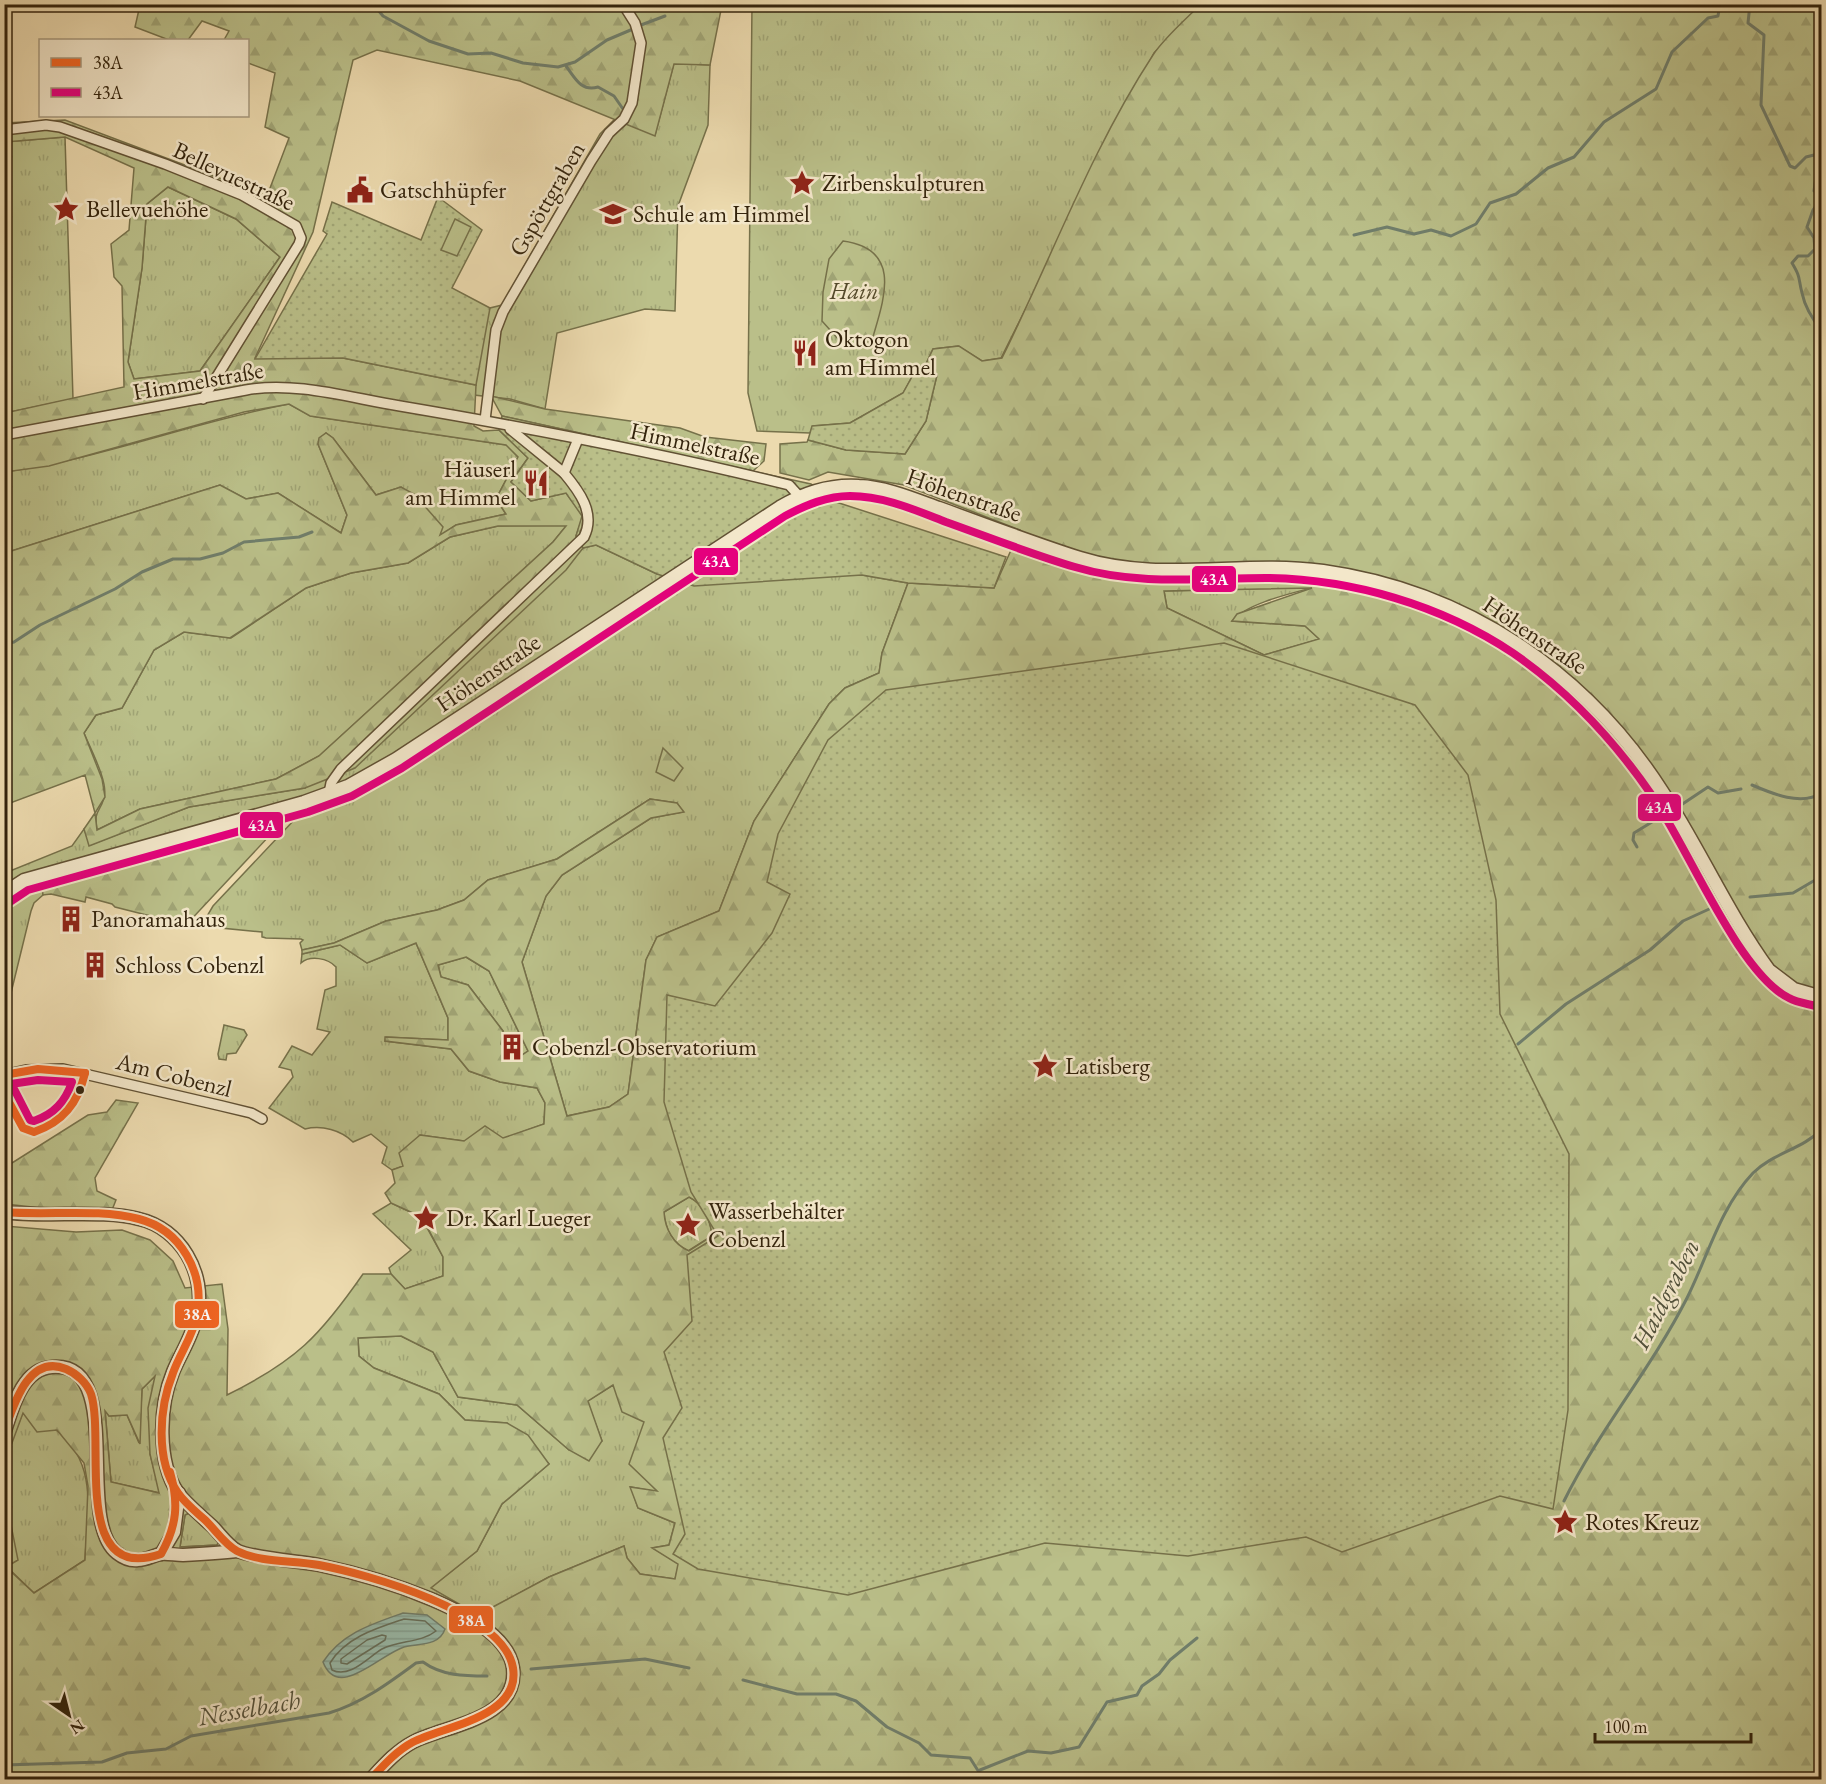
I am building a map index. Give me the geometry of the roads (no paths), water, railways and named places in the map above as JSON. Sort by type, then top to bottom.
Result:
[{"type":"street","name":"Gspöttgraben","points":[[485,420],[496,330],[503,312],[591,161],[609,133],[624,119],[632,103],[641,43],[635,23],[623,4]]},
{"type":"street","name":"Bellevuestraße","points":[[4,130],[46,124],[90,136],[242,195],[296,226],[301,238],[203,399]]},
{"type":"street","name":"Himmelstraße","points":[[4,435],[265,387],[281,387],[485,420],[578,439],[789,485],[799,496]]},
{"type":"street","name":"Himmelstraße","points":[[329,794],[331,783],[341,769],[584,537],[589,525],[588,512],[579,493],[564,473],[505,425]]},
{"type":"street","points":[[564,473],[578,439]]},
{"type":"street","name":"Höhenstraße","points":[[4,893],[24,880],[329,794],[354,783],[396,759],[799,496],[836,486],[868,486],[1102,563],[1159,571],[1258,568],[1318,570],[1389,584],[1468,614],[1506,634],[1543,660],[1609,720],[1664,793],[1769,970],[1794,989],[1821,998]]},
{"type":"street","name":"Am Cobenzl","points":[[4,1075],[38,1069],[85,1073],[241,1111],[262,1119]]},
{"type":"street","points":[[4,1212],[137,1218],[166,1231],[186,1253],[199,1284],[199,1308],[190,1336],[172,1374],[162,1427],[168,1463],[178,1493],[174,1532],[161,1554]]},
{"type":"street","points":[[4,1434],[17,1398],[33,1374],[49,1367],[60,1367],[75,1372],[92,1395],[101,1520],[105,1536],[115,1552],[126,1558],[139,1560],[161,1554],[237,1551],[343,1571],[409,1590],[472,1620],[503,1644],[513,1670],[512,1683],[505,1698],[493,1710],[413,1742],[399,1751],[370,1779]]},
{"type":"street","points":[[178,1493],[237,1551]]},
{"type":"water","points":[[403,1613],[427,1615],[445,1629],[442,1635],[433,1642],[404,1647],[349,1677],[338,1677],[330,1673],[323,1662],[339,1644],[359,1631]]},
{"type":"waterway","name":"Gspöttgraben","points":[[373,4],[383,16],[429,41],[468,54],[491,53],[523,63],[558,67],[575,62],[607,40],[633,29]]},
{"type":"waterway","points":[[1354,235],[1387,227],[1414,234],[1431,230],[1451,236],[1476,224],[1490,203],[1516,194],[1548,168],[1574,157],[1604,122],[1656,89],[1672,52],[1708,18],[1718,16],[1720,4]]},
{"type":"waterway","points":[[1750,4],[1748,23],[1764,35],[1761,105],[1790,166],[1795,168],[1806,157],[1814,155],[1818,161],[1814,191],[1822,194]]},
{"type":"waterway","name":"Gspöttgraben","points":[[641,25],[665,16]]},
{"type":"waterway","name":"Gspöttgraben","points":[[566,66],[579,83],[587,88],[598,87],[614,96],[623,109]]},
{"type":"waterway","points":[[1822,197],[1813,210],[1807,227],[1814,238],[1815,249],[1808,256],[1798,256],[1792,263],[1798,275],[1807,309],[1822,331]]},
{"type":"waterway","points":[[1817,207],[1822,218]]},
{"type":"waterway","points":[[4,644],[14,642],[40,625],[115,589],[142,572],[173,559],[200,559],[223,553],[244,542],[299,537],[312,532]]},
{"type":"waterway","points":[[1752,785],[1796,799],[1814,797],[1822,793]]},
{"type":"waterway","points":[[1681,805],[1708,787],[1718,793],[1741,789]]},
{"type":"waterway","points":[[1637,847],[1633,840],[1634,833],[1665,814]]},
{"type":"waterway","points":[[1750,897],[1793,893],[1822,876]]},
{"type":"waterway","points":[[1518,1044],[1566,1004],[1650,950],[1683,921],[1718,905]]},
{"type":"waterway","name":"Haidgraben","points":[[1564,1501],[1593,1449],[1673,1324],[1732,1201],[1761,1166],[1806,1142],[1822,1129]]},
{"type":"waterway","points":[[980,1770],[1028,1751],[1051,1753],[1079,1747],[1107,1702],[1137,1695],[1142,1686],[1159,1674],[1170,1660],[1197,1638]]},
{"type":"waterway","name":"Nesselbach","points":[[531,1669],[645,1659],[689,1668]]},
{"type":"waterway","name":"Nesselbach","points":[[4,1765],[102,1762],[127,1753],[166,1749],[191,1736],[329,1713],[364,1698],[416,1663],[423,1662],[430,1667],[454,1674],[487,1676]]},
{"type":"waterway","name":"Nesselbach","points":[[743,1680],[797,1694],[836,1694],[856,1701],[887,1727],[919,1743],[931,1755],[970,1758],[984,1780]]},
{"type":"place","name":"Zirbenskulpturen","points":[[802,183]]},
{"type":"place","name":"Gatschhüpfer","points":[[360,190]]},
{"type":"place","name":"Bellevuehöhe","points":[[66,209]]},
{"type":"place","name":"Schule am Himmel","points":[[613,214]]},
{"type":"place","name":"Oktogon am Himmel","points":[[805,353]]},
{"type":"place","name":"Häuserl am Himmel","points":[[536,483]]},
{"type":"place","name":"Panoramahaus","points":[[71,919]]},
{"type":"place","name":"Schloss Cobenzl","points":[[95,965]]},
{"type":"place","name":"Cobenzl-Observatorium","points":[[512,1047]]},
{"type":"place","name":"Latisberg","points":[[1045,1066]]},
{"type":"place","name":"Dr. Karl Lueger","points":[[426,1218]]},
{"type":"place","name":"Wasserbehälter Cobenzl","points":[[688,1225]]},
{"type":"place","name":"Rotes Kreuz","points":[[1565,1522]]},
{"type":"park label","name":"Hain","points":[[854,291]]}]
